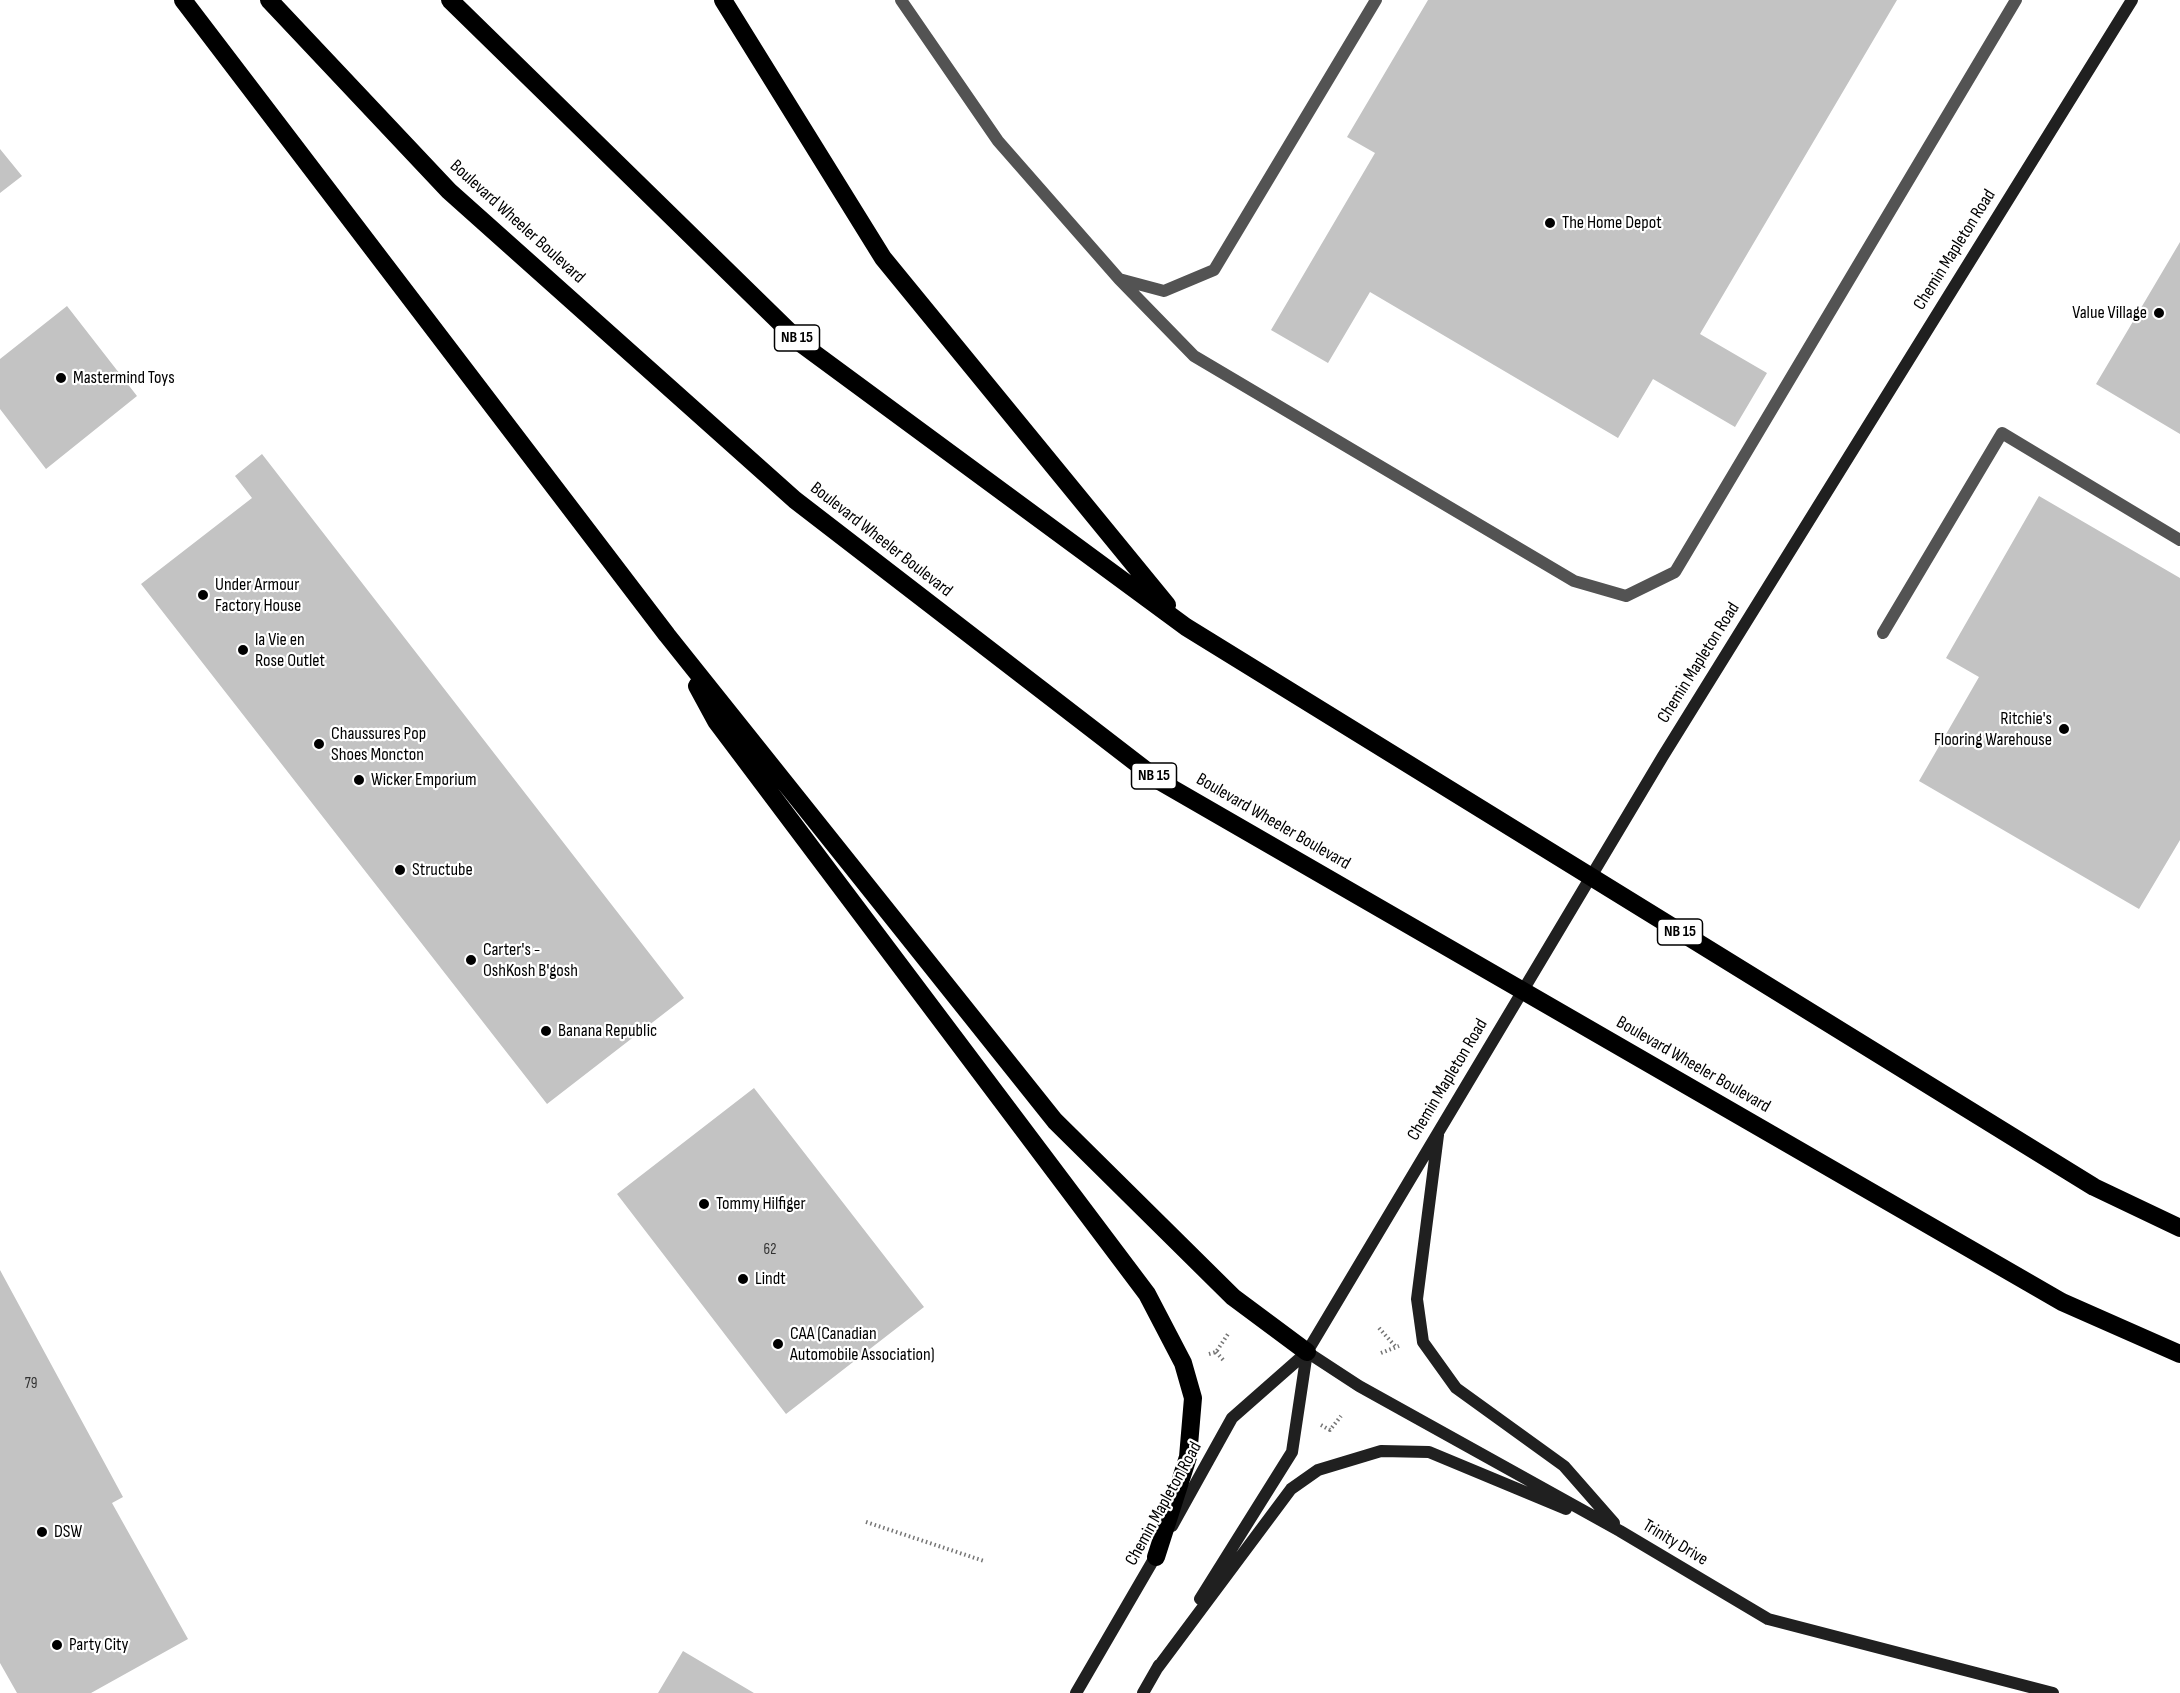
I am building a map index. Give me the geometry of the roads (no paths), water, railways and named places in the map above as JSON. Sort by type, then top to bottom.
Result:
[{"type":"highway","points":[[183,0],[667,636],[1055,1121],[1233,1297],[1307,1352]]},
{"type":"highway","name":"Boulevard Wheeler Boulevard","points":[[269,0],[449,191],[795,500],[1161,782],[2062,1302],[2180,1354]]},
{"type":"highway","name":"NB 15","points":[[450,0],[803,345],[1186,627],[2094,1188],[2180,1228]]},
{"type":"highway","points":[[723,0],[883,258],[1186,627]]},
{"type":"highway","points":[[667,636],[716,721],[1147,1294],[1183,1363],[1193,1398],[1188,1456],[1155,1557]]},
{"type":"main road","name":"Chemin Mapleton Road","points":[[1076,1693],[1232,1418],[1307,1352],[1663,756],[2132,0]]},
{"type":"main road","points":[[1439,1129],[1417,1299],[1423,1342],[1456,1388],[1564,1466],[1620,1531]]},
{"type":"main road","name":"Chemin Mapleton Road","points":[[1143,1693],[1292,1452],[1307,1352]]},
{"type":"main road","name":"Trinity Drive","points":[[1307,1352],[1359,1386],[1620,1531],[1768,1619],[2053,1693]]},
{"type":"main road","points":[[1156,1670],[1291,1489],[1318,1470],[1340,1462],[1381,1451],[1429,1452],[1620,1531]]},
{"type":"lane","points":[[901,0],[998,141],[1119,279],[1194,356],[1574,581],[1626,596],[1675,572],[2016,0]]},
{"type":"lane","points":[[1119,279],[1164,291],[1214,270],[1376,0]]},
{"type":"lane","points":[[1883,633],[2002,433],[2180,540]]},
{"type":"place","name":"The Home Depot","points":[[1550,223]]},
{"type":"place","name":"Value Village","points":[[2159,313]]},
{"type":"place","name":"Mastermind Toys","points":[[61,378]]},
{"type":"place","name":"Under Armour Factory House","points":[[203,595]]},
{"type":"place","name":"la Vie en Rose Outlet","points":[[243,650]]},
{"type":"place","name":"Ritchie's Flooring Warehouse","points":[[2064,729]]},
{"type":"place","name":"Chaussures Pop Shoes Moncton","points":[[319,744]]},
{"type":"place","name":"Wicker Emporium","points":[[359,780]]},
{"type":"place","name":"Structube","points":[[400,870]]},
{"type":"place","name":"Carter's - OshKosh B'gosh","points":[[471,960]]},
{"type":"place","name":"Banana Republic","points":[[546,1031]]},
{"type":"place","name":"Tommy Hilfiger","points":[[704,1204]]},
{"type":"place","name":"Lindt","points":[[743,1279]]},
{"type":"place","name":"CAA (Canadian Automobile Association)","points":[[778,1344]]},
{"type":"place","name":"DSW","points":[[42,1532]]},
{"type":"place","name":"Party City","points":[[57,1645]]}]
